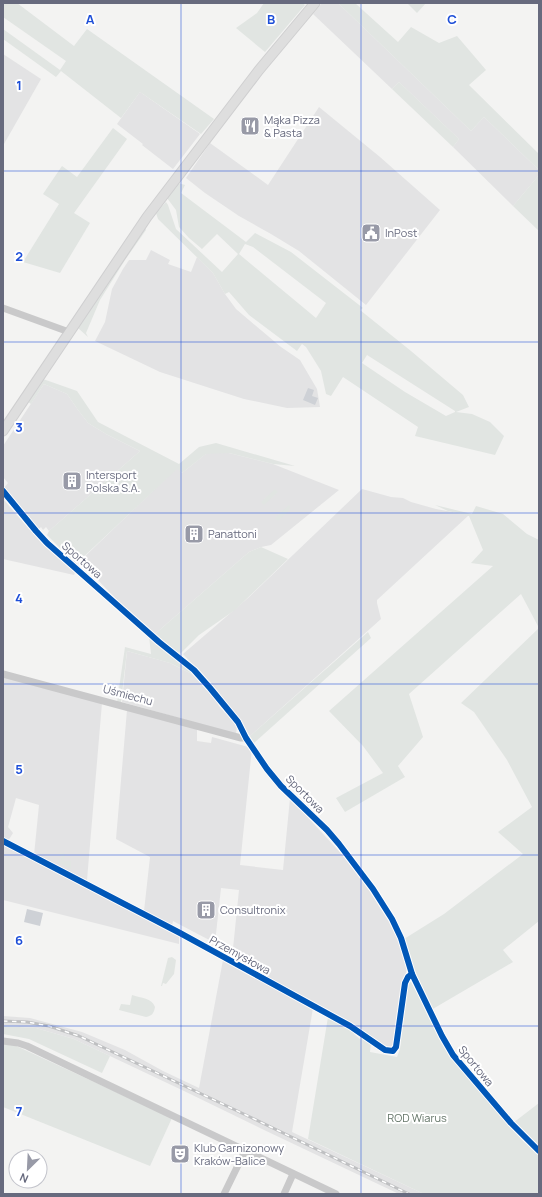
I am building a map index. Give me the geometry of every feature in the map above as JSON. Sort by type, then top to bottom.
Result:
[{"type":"main road","points":[[3,431],[134,236],[177,176],[259,70],[315,3]]},
{"type":"street","points":[[3,308],[69,332]]},
{"type":"street","name":"Sportowa","points":[[3,491],[36,532],[47,543],[159,642],[194,670],[238,722],[246,738],[267,769],[281,786],[327,830],[385,906],[401,938],[412,974],[442,1036],[453,1055],[511,1123],[539,1151]]},
{"type":"street","name":"Uśmiechu","points":[[3,674],[241,738],[246,738]]},
{"type":"street","name":"Przemysłowa","points":[[3,841],[180,933],[350,1026],[385,1050],[393,1051],[397,1045],[405,983],[408,977],[412,974]]},
{"type":"street","points":[[3,1041],[28,1046],[336,1194]]},
{"type":"street","points":[[224,1194],[245,1151]]},
{"type":"street","points":[[284,1194],[293,1174]]},
{"type":"shaded area","points":[[322,3],[338,3],[471,131],[484,117],[539,170],[539,175],[513,206],[453,147],[459,139],[399,82],[392,89],[313,14]]},
{"type":"shaded area","points":[[3,54],[41,79],[4,144],[3,144]]},
{"type":"shaded area","points":[[140,92],[200,134],[173,169],[117,124]]},
{"type":"shaded area","points":[[319,107],[380,157],[440,210],[366,305],[299,251],[239,216],[186,178],[210,143],[268,185]]},
{"type":"shaded area","points":[[151,250],[170,260],[168,264],[191,272],[197,257],[213,273],[236,309],[281,347],[300,360],[317,389],[320,407],[287,408],[244,399],[160,372],[95,341],[105,322],[112,289],[123,269],[129,260],[146,260]]},
{"type":"shaded area","points":[[44,384],[67,394],[88,423],[140,451],[49,531],[46,527],[43,530],[41,527],[39,529],[4,488],[8,483],[3,477],[3,446]]},
{"type":"shaded area","points":[[308,388],[314,390],[312,396],[318,398],[315,405],[303,400]]},
{"type":"shaded area","points":[[207,453],[229,453],[273,464],[339,490],[271,545],[249,552],[155,634],[123,606],[94,576],[78,563],[177,468],[182,473]]},
{"type":"shaded area","points":[[362,489],[391,497],[403,498],[411,502],[436,509],[469,515],[377,600],[381,619],[250,736],[217,690],[183,654],[248,598]]},
{"type":"shaded area","points":[[3,499],[29,529],[76,571],[74,575],[3,559]]},
{"type":"shaded area","points":[[127,651],[170,663],[198,677],[214,697],[219,706],[225,713],[228,713],[237,727],[236,734],[122,702]]},
{"type":"shaded area","points":[[3,677],[102,703],[87,880],[34,855],[39,805],[16,798],[8,827],[13,833],[8,841],[3,838]]},
{"type":"shaded area","points":[[127,710],[197,727],[197,741],[211,743],[212,737],[252,748],[240,865],[283,870],[290,798],[359,873],[386,912],[400,939],[407,966],[394,1047],[389,1048],[325,1009],[232,958],[239,890],[221,888],[215,943],[173,921],[172,926],[144,911],[150,857],[116,839]]},
{"type":"shaded area","points":[[3,845],[179,937],[179,944],[3,900]]},
{"type":"shaded area","points":[[27,909],[43,913],[40,926],[24,922]]},
{"type":"shaded area","points":[[223,960],[313,1008],[292,1132],[424,1194],[399,1194],[74,1039],[36,1028],[3,1026],[3,1016],[30,1018],[82,1032],[125,1050],[163,1071],[199,1088]]},
{"type":"green space","points":[[3,3],[17,3],[74,46],[87,29],[214,119],[201,134],[140,92],[121,118],[61,71],[56,77],[3,39],[3,29],[60,70],[66,61],[3,17]]},
{"type":"green space","points":[[264,3],[302,3],[305,5],[265,52],[236,28],[257,13]]},
{"type":"green space","points":[[338,3],[355,3],[398,42],[411,27],[439,43],[457,36],[486,70],[469,85],[539,154],[539,170],[484,117],[471,131]]},
{"type":"green space","points":[[407,3],[426,3],[417,13]]},
{"type":"green space","points":[[399,82],[459,139],[453,147],[392,89]]},
{"type":"green space","points":[[113,128],[127,139],[74,213],[90,223],[60,273],[23,262],[59,204],[43,194],[62,166],[77,177]]},
{"type":"green space","points":[[539,175],[539,231],[513,206]]},
{"type":"green space","points":[[178,183],[185,185],[181,193],[246,242],[255,233],[291,252],[363,308],[360,310],[463,395],[469,407],[456,412],[472,414],[490,422],[504,436],[495,455],[415,436],[418,427],[343,377],[331,396],[326,394],[321,371],[306,347],[302,344],[297,351],[249,315],[229,292],[225,294],[213,273],[158,219],[156,213],[166,202],[176,229],[222,272],[238,254],[217,234],[202,249],[179,227],[176,210],[167,198]],"holes":[[[245,244],[253,247],[326,303],[316,318],[239,254]],[[367,355],[455,411],[455,412],[446,416],[405,392],[362,363]]]},
{"type":"green space","points":[[145,228],[146,230],[100,300],[86,333],[88,337],[78,328]]},
{"type":"green space","points":[[43,379],[77,391],[98,422],[179,464],[199,447],[216,443],[295,466],[273,464],[229,453],[206,454],[182,473],[177,469],[76,564],[47,535],[49,531],[140,451],[88,423],[67,394],[44,384],[31,404],[28,402]]},
{"type":"green space","points":[[275,489],[278,492],[264,505],[261,502]]},
{"type":"green space","points":[[289,505],[289,511],[278,521],[275,518]]},
{"type":"green space","points":[[435,505],[472,514],[476,506],[503,514],[527,534],[539,540],[539,628],[521,594],[409,694],[423,737],[398,766],[405,777],[345,812],[336,798],[383,773],[363,746],[329,711],[493,566],[471,563],[483,550],[469,516],[448,511]]},
{"type":"green space","points":[[261,547],[288,559],[235,610],[199,635],[181,653],[177,652],[155,634],[249,552]]},
{"type":"green space","points":[[539,628],[539,921],[503,950],[513,962],[431,1010],[416,977],[411,957],[404,939],[444,914],[523,854],[498,832],[532,807],[507,760],[474,712],[461,703]]},
{"type":"green space","points":[[368,632],[371,638],[254,743],[250,736]]},
{"type":"green space","points":[[149,636],[198,677],[170,663],[127,651],[121,702],[117,702],[125,647],[151,654]]},
{"type":"green space","points":[[60,853],[65,854],[64,861],[71,861],[71,869],[57,862],[57,860],[61,861],[62,855],[60,855]]},
{"type":"green space","points":[[172,957],[176,960],[174,974],[166,984],[163,983],[161,986],[168,958]]},
{"type":"green space","name":"ROD Wiarus","points":[[411,982],[427,1011],[480,1091],[523,1141],[539,1154],[539,1194],[424,1194],[308,1139],[328,1017],[355,1032],[354,1034],[361,1040],[363,1038],[371,1043],[370,1052],[397,1057],[400,1049],[406,987],[407,983]]},
{"type":"green space","points":[[132,995],[146,999],[154,1004],[154,1011],[150,1016],[146,1017],[119,1010],[121,1004],[130,1005]]},
{"type":"green space","points":[[3,1026],[36,1028],[74,1039],[110,1056],[102,1073],[29,1039],[3,1034]]},
{"type":"green space","points":[[3,1044],[14,1045],[172,1118],[150,1166],[3,1107]]},
{"type":"green space","points":[[539,1103],[539,1149],[513,1123]]},
{"type":"railway","points":[[3,1021],[27,1022],[49,1026],[79,1036],[409,1194]]},
{"type":"cycle path","points":[[3,491],[47,543],[159,642],[194,670],[238,722],[246,738],[267,769],[281,786],[327,830],[339,844],[373,889],[392,919],[401,938],[412,974],[442,1036],[453,1055],[511,1123],[539,1151]]},
{"type":"cycle path","points":[[3,841],[180,933],[350,1026],[385,1050],[393,1051],[396,1047],[405,983],[408,977],[412,974]]},
{"type":"place","name":"Mąka Pizza & Pasta","points":[[250,126]]},
{"type":"place","name":"InPost","points":[[371,233]]},
{"type":"place","name":"Intersport Polska S.A.","points":[[72,481]]},
{"type":"place","name":"Panattoni","points":[[194,534]]},
{"type":"place","name":"Consultronix","points":[[206,910]]},
{"type":"place","name":"Klub Garnizonowy Kraków-Balice","points":[[180,1154]]}]
